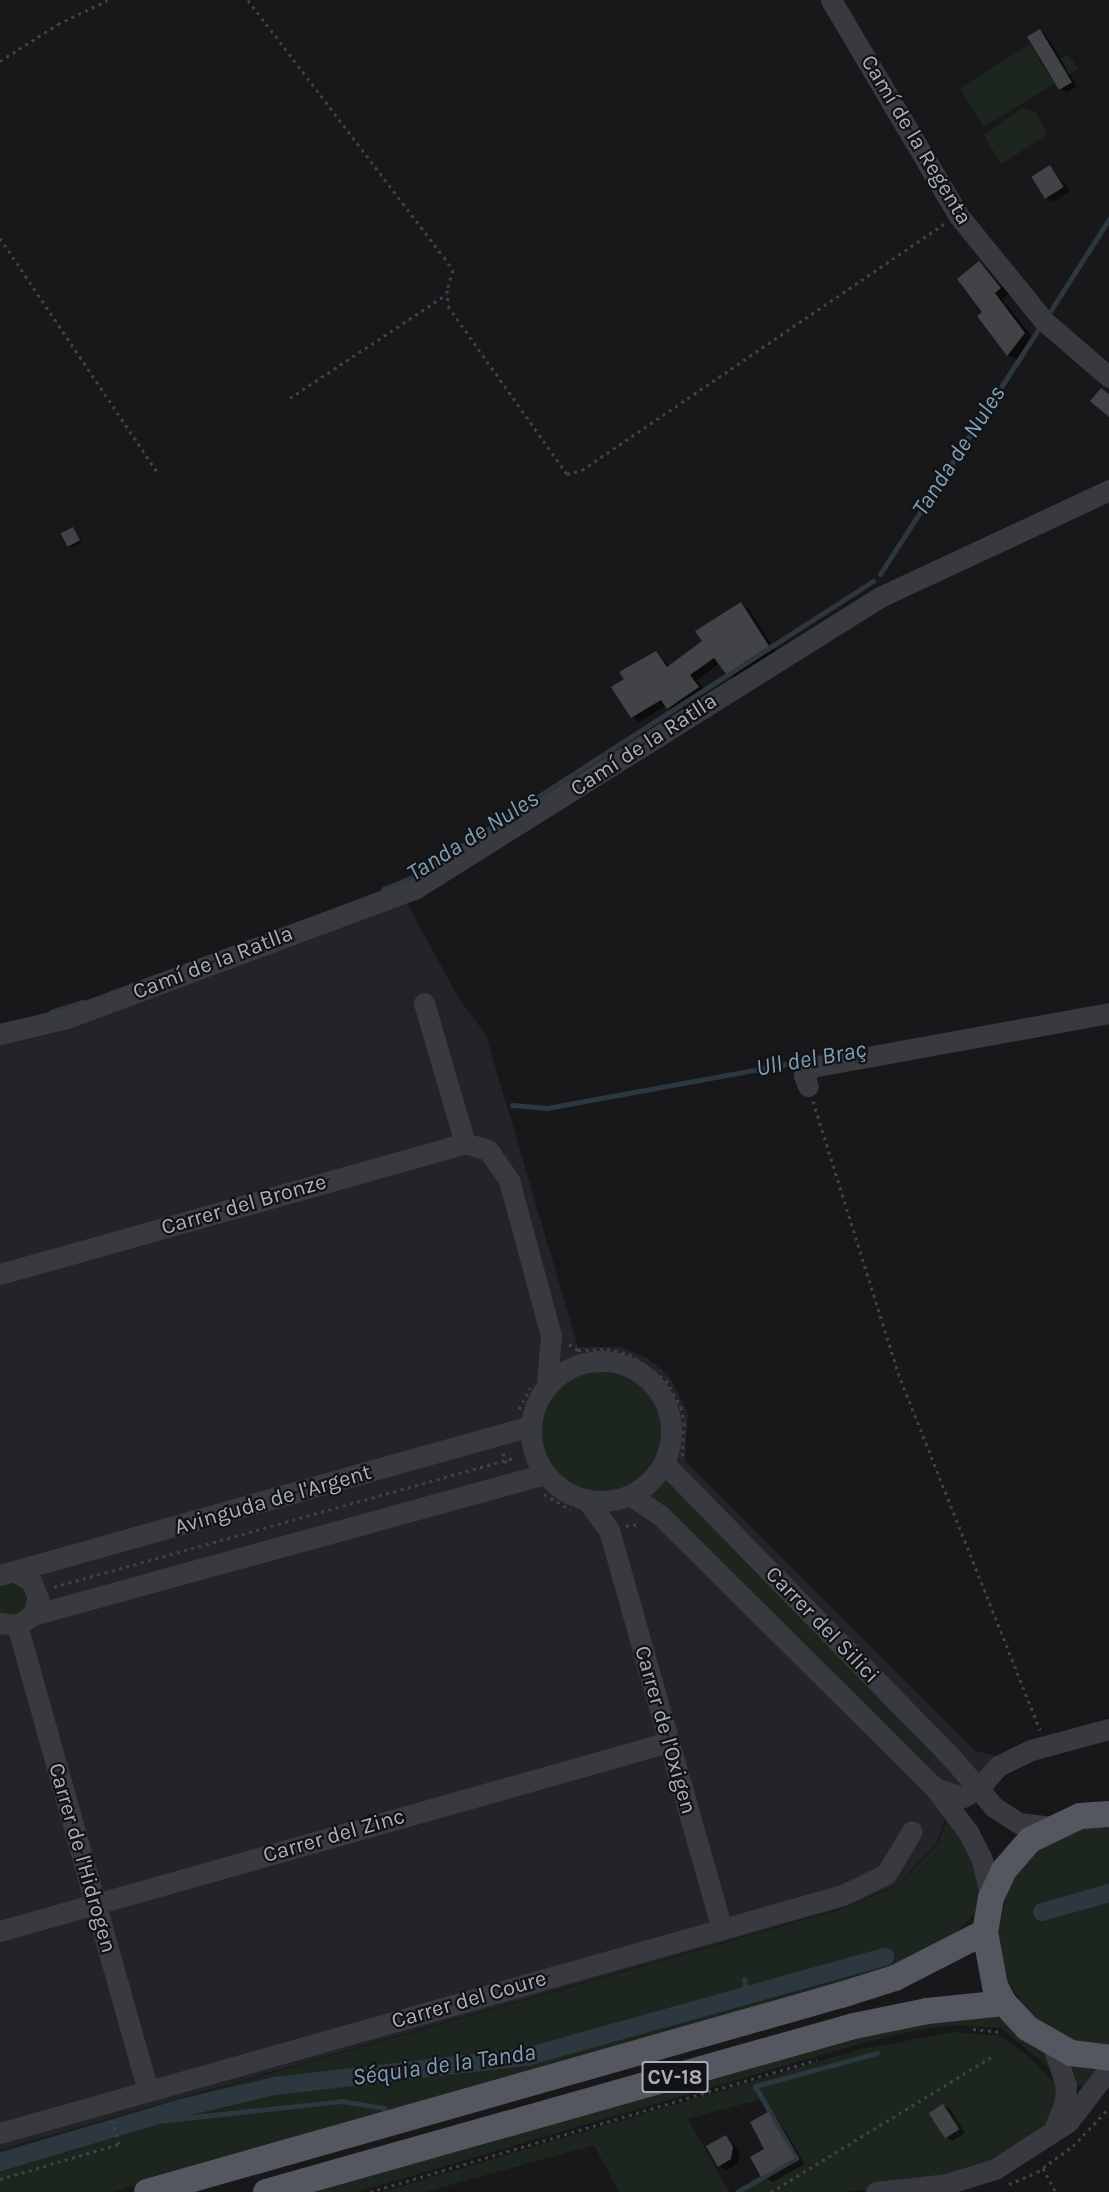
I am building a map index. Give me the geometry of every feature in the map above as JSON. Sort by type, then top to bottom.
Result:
[{"type":"main road","points":[[1106,1810],[1050,1827],[1014,1856],[991,1898],[985,1932],[989,1968],[1004,2004],[1027,2028],[1053,2046],[1089,2057],[1109,2058]]},
{"type":"main road","name":"CV-18","points":[[147,2192],[841,1995],[895,1978],[985,1932]]},
{"type":"main road","name":"CV-18","points":[[266,2192],[854,2026],[927,2011],[1004,2004]]},
{"type":"street","name":"Camí de la Regenta","points":[[831,0],[957,214],[1044,321],[1109,377]]},
{"type":"street","name":"Camí de la Ratlla","points":[[0,1034],[67,1018],[416,888],[880,597],[1109,490]]},
{"type":"street","points":[[424,1003],[465,1143],[488,1150],[509,1180],[551,1336],[547,1384],[530,1426],[534,1454],[546,1474],[557,1486],[587,1500],[624,1497],[650,1482],[664,1463],[671,1440],[670,1416],[661,1394],[645,1376],[624,1365],[601,1361],[579,1364],[547,1384]]},
{"type":"street","points":[[808,1086],[804,1075],[812,1067],[1109,1013]]},
{"type":"street","name":"Carrer del Bronze","points":[[0,1274],[465,1143]]},
{"type":"street","points":[[551,1336],[579,1364]]},
{"type":"street","name":"Avinguda de l'Argent","points":[[8,1574],[530,1426]]},
{"type":"street","name":"Carrer del Silici","points":[[664,1463],[951,1757],[1004,1816],[1019,1823],[1050,1827]]},
{"type":"street","points":[[10,1623],[546,1474]]},
{"type":"street","points":[[609,1530],[624,1497]]},
{"type":"street","name":"Carrer del Silici","points":[[624,1497],[660,1515],[935,1788],[969,1833],[982,1860],[991,1898]]},
{"type":"street","name":"Carrer de l'Oxigen","points":[[587,1500],[609,1530],[722,1929]]},
{"type":"street","name":"Carrer de l'Hidrogen","points":[[8,1574],[31,1581],[38,1598],[10,1623],[95,1904],[147,2091]]},
{"type":"street","points":[[951,1757],[980,1766],[998,1766],[1046,1745],[1109,1729]]},
{"type":"street","name":"Carrer del Zinc","points":[[0,1931],[669,1742]]},
{"type":"street","points":[[979,1788],[998,1766]]},
{"type":"street","name":"Carrer del Silici","points":[[935,1788],[963,1797],[979,1788]]},
{"type":"street","name":"Carrer del Coure","points":[[0,2133],[843,1895],[886,1874],[912,1831]]},
{"type":"street","points":[[1052,2133],[1065,2102],[1066,2086],[1053,2046]]},
{"type":"street","points":[[876,2192],[947,2184],[994,2169],[1068,2121],[1109,2069]]},
{"type":"path","points":[[0,61],[58,24],[108,0]]},
{"type":"path","points":[[248,0],[453,270],[447,294],[448,306],[567,474],[582,470],[957,214]]},
{"type":"path","points":[[0,238],[159,475]]},
{"type":"path","points":[[290,398],[447,294]]},
{"type":"path","points":[[808,1086],[898,1373],[1046,1745]]},
{"type":"path","points":[[54,1587],[512,1458]]},
{"type":"path","points":[[969,2028],[992,2030]]},
{"type":"path","points":[[771,2192],[993,2056]]},
{"type":"path","points":[[370,2192],[822,2059]]},
{"type":"path","points":[[998,2188],[1043,2168],[1090,2131],[1109,2108]]},
{"type":"path","points":[[0,2179],[119,2144],[114,2126]]},
{"type":"path","points":[[1043,2168],[1056,2192]]},
{"type":"shaded area","points":[[1030,44],[1050,78],[1065,68],[1060,59],[1068,54],[1078,69],[984,127],[960,88]]},
{"type":"shaded area","points":[[1022,108],[1035,112],[1048,134],[1001,164],[984,135]]},
{"type":"shaded area","points":[[404,898],[458,997],[486,1035],[578,1347],[621,1347],[647,1358],[669,1376],[688,1413],[685,1461],[974,1750],[995,1756],[948,1813],[936,1844],[898,1884],[845,1907],[0,2150],[0,1044]]},
{"type":"shaded area","points":[[601,1370],[624,1375],[635,1380],[644,1388],[652,1397],[657,1408],[662,1431],[657,1454],[652,1465],[644,1474],[635,1482],[624,1487],[601,1492],[578,1487],[567,1482],[558,1474],[550,1465],[545,1454],[540,1431],[545,1408],[550,1397],[558,1388],[567,1380],[578,1375]]},
{"type":"shaded area","points":[[667,1478],[939,1750],[924,1766],[651,1494]]},
{"type":"shaded area","points":[[8,1578],[30,1591],[23,1615],[0,1616],[0,1581]]},
{"type":"shaded area","points":[[949,1814],[970,1844],[980,1898],[974,1914],[954,1935],[890,1971],[112,2192],[0,2192],[0,2151],[845,1908],[899,1884],[938,1844]]},
{"type":"shaded area","points":[[1109,1824],[1109,2046],[1068,2039],[1033,2017],[1008,1983],[1001,1964],[997,1934],[1009,1884],[1033,1853],[1075,1830]]},
{"type":"shaded area","points":[[990,2015],[1007,2021],[1045,2051],[1052,2070],[1001,2028],[960,2025],[918,2030],[859,2044],[357,2192],[299,2192],[879,2029]]},
{"type":"shaded area","points":[[953,2032],[1002,2036],[1036,2063],[1061,2092],[1053,2122],[992,2166],[898,2186],[846,2192],[735,2192],[797,2158],[761,2099],[688,2119],[729,2192],[619,2192],[594,2145],[425,2192],[383,2192],[857,2050]]},
{"type":"shaded area","points":[[1069,2063],[1102,2069],[1088,2087],[1070,2084]]},
{"type":"building","points":[[1040,29],[1072,82],[1059,90],[1027,37]]},
{"type":"building","points":[[1050,165],[1064,187],[1045,199],[1031,177]]},
{"type":"building","points":[[979,261],[1001,288],[995,293],[1025,333],[1007,356],[977,316],[982,312],[957,279]]},
{"type":"building","points":[[1101,388],[1109,394],[1109,417],[1090,401]]},
{"type":"building","points":[[73,527],[80,540],[68,547],[61,534]]},
{"type":"building","points":[[741,602],[769,646],[726,674],[714,658],[690,675],[699,687],[667,709],[661,700],[631,718],[611,687],[624,679],[619,672],[656,651],[667,667],[702,641],[695,631]]},
{"type":"building","points":[[943,2104],[959,2129],[945,2138],[929,2113]]},
{"type":"building","points":[[768,2112],[795,2158],[761,2177],[750,2157],[764,2149],[750,2122]]},
{"type":"building","points":[[726,2135],[733,2147],[731,2159],[718,2167],[706,2146]]},
{"type":"waterway","points":[[1051,310],[1109,219]]},
{"type":"waterway","name":"Tanda de Nules","points":[[880,574],[1039,328]]},
{"type":"waterway","name":"Tanda de Nules","points":[[383,889],[413,877],[873,581]]},
{"type":"waterway","name":"Tanda de Nules","points":[[51,1012],[82,1002]]},
{"type":"waterway","name":"Ull del Braç","points":[[512,1105],[547,1108],[809,1060]]},
{"type":"waterway","name":"Séquia de la Tanda","points":[[1042,1912],[1109,1893]]},
{"type":"waterway","name":"Séquia de la Tanda","points":[[0,2162],[181,2108],[275,2086],[526,2057],[885,1957]]},
{"type":"waterway","points":[[272,2087],[273,2083],[462,2062],[533,2049],[746,1990],[744,1979]]},
{"type":"waterway","points":[[737,2192],[796,2158],[755,2086],[877,2053]]},
{"type":"waterway","points":[[0,2168],[156,2121],[342,2101],[384,2108]]}]
